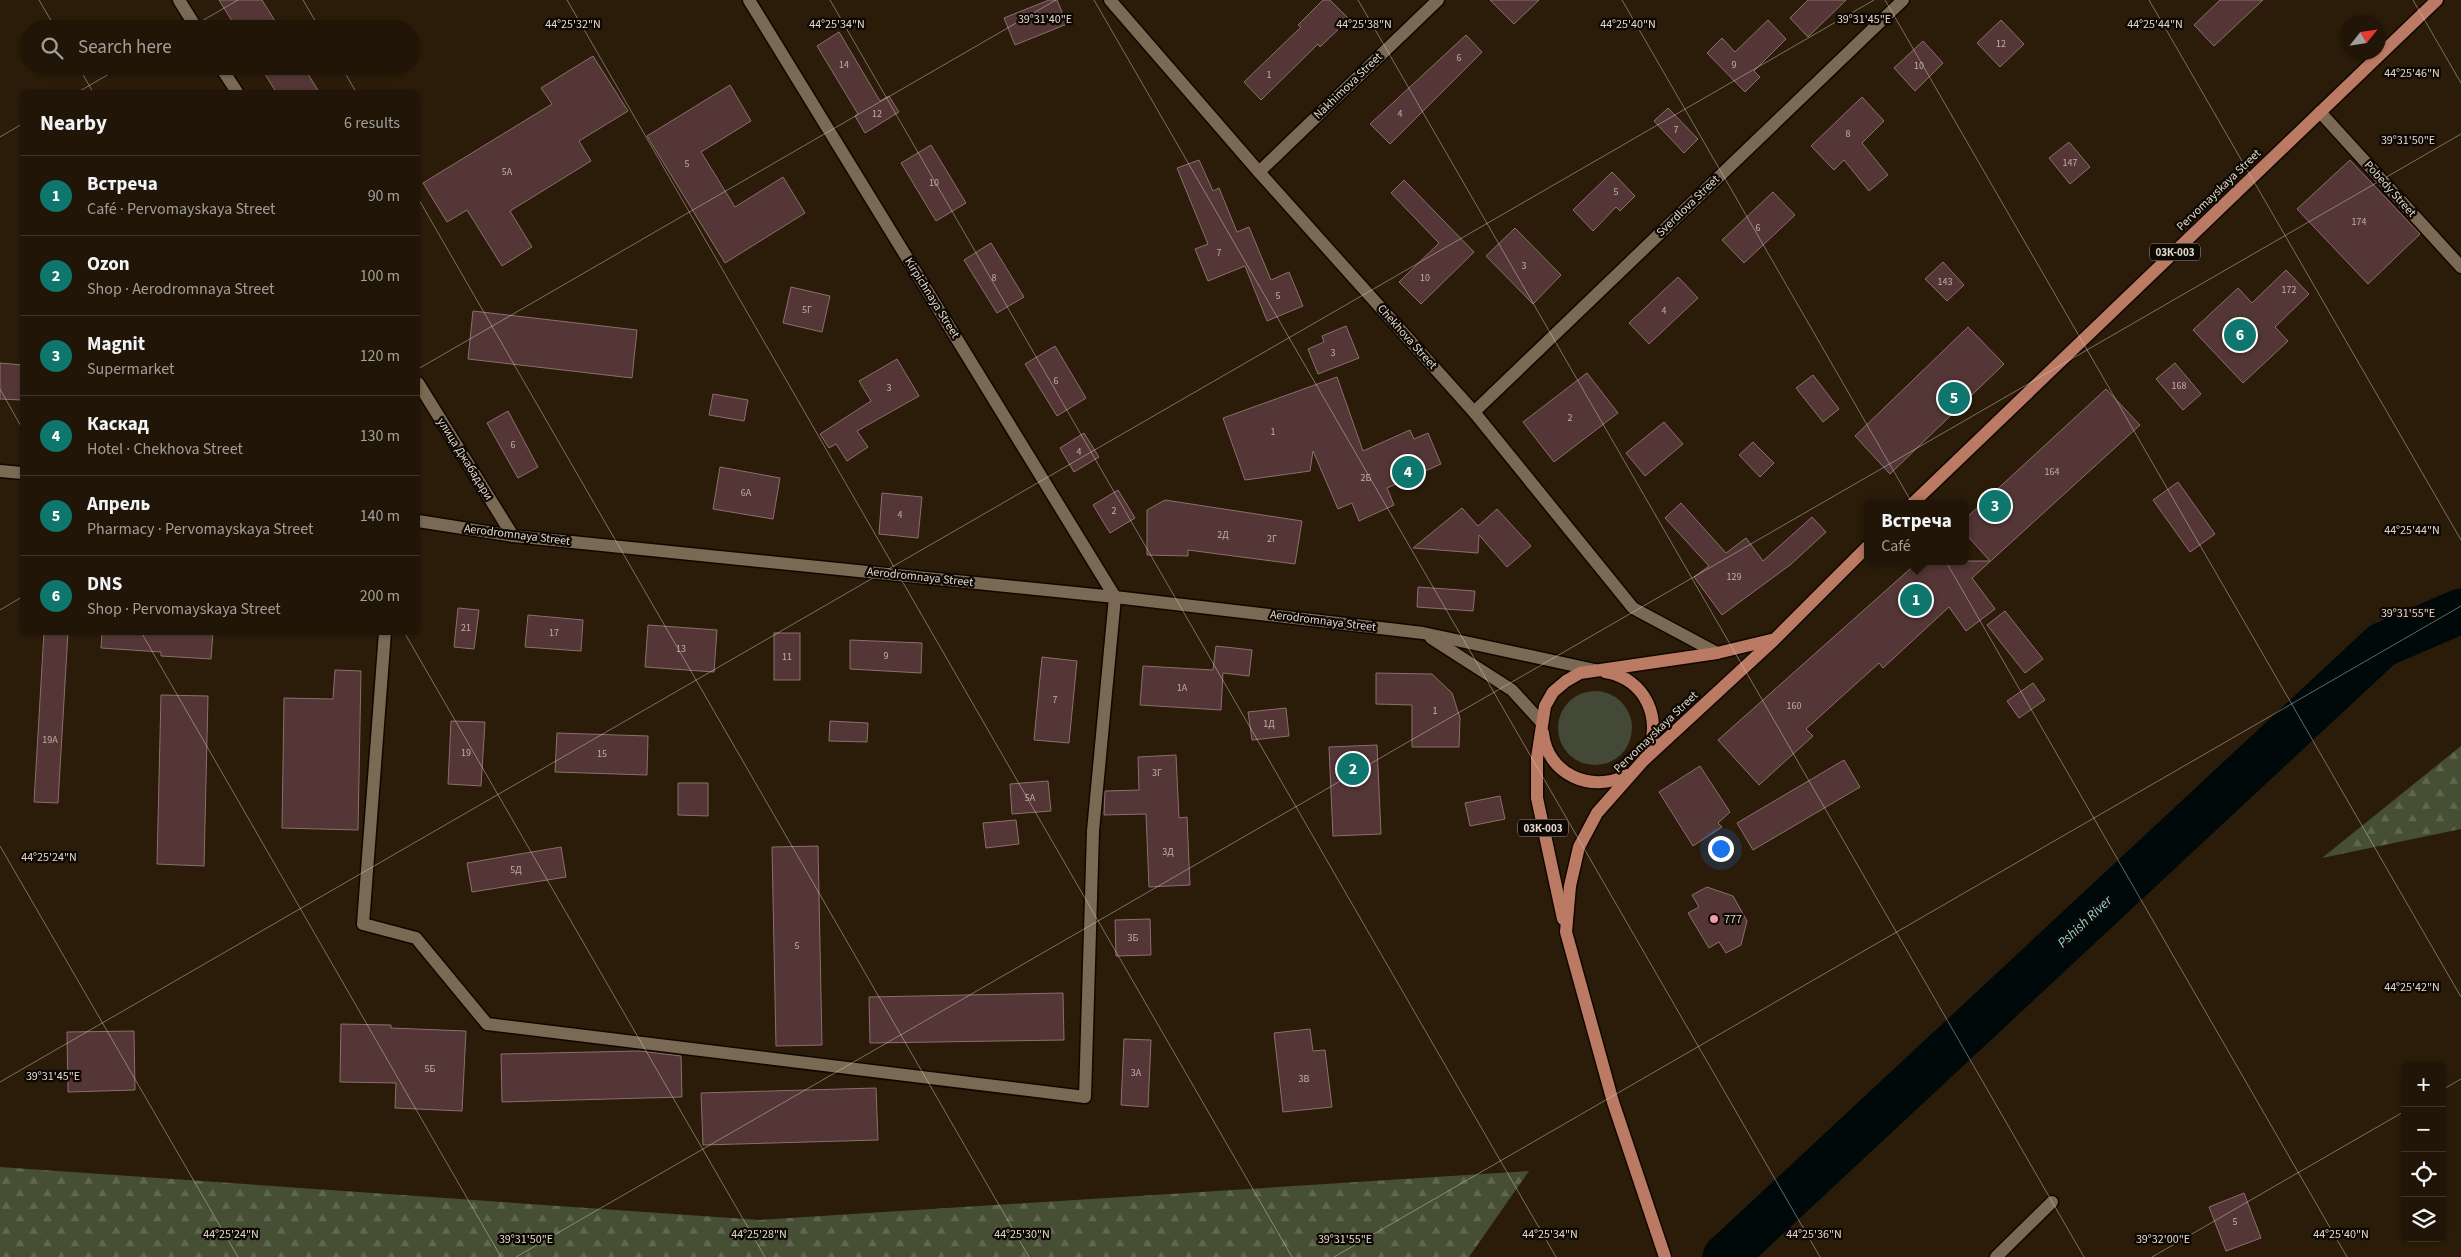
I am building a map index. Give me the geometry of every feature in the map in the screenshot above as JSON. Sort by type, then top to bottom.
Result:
[{"type":"main road","name":"Pervomayskaya Street","points":[[1916,500],[2437,0]]},
{"type":"main road","name":"Pervomayskaya Street","points":[[1665,1257],[1613,1102],[1566,932],[1570,886],[1579,848],[1597,813],[1643,761],[1774,640],[1864,550]]},
{"type":"main road","name":"03К-003","points":[[1566,932],[1537,798],[1537,758],[1542,723],[1546,706],[1553,692],[1566,680],[1580,673],[1718,653],[1774,640]]},
{"type":"main road","points":[[1597,670],[1614,673],[1630,681],[1643,694],[1652,710],[1654,727],[1652,745],[1643,761]]},
{"type":"main road","points":[[1542,723],[1544,741],[1551,758],[1564,772],[1580,781],[1598,784],[1616,781],[1633,772]]},
{"type":"street","points":[[179,0],[191,20]]},
{"type":"street","name":"Kirpichnaya Street","points":[[749,0],[1115,597]]},
{"type":"street","name":"Chekhova Street","points":[[1110,0],[1259,172],[1474,412],[1632,608],[1718,653]]},
{"type":"street","name":"Nakhimova Street","points":[[1259,172],[1438,0]]},
{"type":"street","name":"Sverdlova Street","points":[[1474,412],[1903,0]]},
{"type":"street","points":[[226,75],[235,90]]},
{"type":"street","name":"Pobedy Street","points":[[2320,112],[2461,267]]},
{"type":"street","name":"улица Джабадари","points":[[420,386],[513,536]]},
{"type":"street","points":[[0,471],[20,474]]},
{"type":"street","name":"Aerodromnaya Street","points":[[420,521],[513,536],[1115,597],[1423,633],[1597,670]]},
{"type":"street","points":[[385,635],[363,924],[416,938],[487,1024],[1084,1097],[1093,831],[1115,597]]},
{"type":"street","name":"Aerodromnaya Street","points":[[1423,633],[1512,690],[1542,723]]},
{"type":"street","points":[[1996,1257],[2052,1202]]},
{"type":"green space","points":[[1588,691],[1602,691],[1616,697],[1626,707],[1632,721],[1632,735],[1626,749],[1616,759],[1602,765],[1588,765],[1574,759],[1564,749],[1558,735],[1558,721],[1564,707],[1574,697]]},
{"type":"green space","points":[[2461,746],[2461,829],[2322,858]]},
{"type":"green space","points":[[0,1167],[760,1220],[1529,1171],[1469,1257],[0,1257]]},
{"type":"building","points":[[219,0],[262,0],[274,20],[231,20]]},
{"type":"building","points":[[1049,0],[1057,0],[1067,24],[1015,45],[1004,18]]},
{"type":"building","points":[[1323,0],[1330,0],[1349,19],[1320,47],[1318,44],[1261,100],[1244,82],[1301,27],[1298,25]]},
{"type":"building","points":[[1490,0],[1539,0],[1514,24]]},
{"type":"building","points":[[1808,0],[1846,0],[1808,37],[1790,18]]},
{"type":"building","points":[[2220,0],[2263,0],[2214,46],[2194,25]]},
{"type":"building","points":[[1768,20],[1786,39],[1754,71],[1760,77],[1745,92],[1707,53],[1722,38],[1735,52]]},
{"type":"building","points":[[2001,20],[2024,44],[2000,67],[1977,43]]},
{"type":"building","points":[[839,32],[880,101],[889,96],[899,112],[865,133],[855,116],[858,114],[817,46]]},
{"type":"building","points":[[1466,35],[1482,52],[1390,144],[1370,124]]},
{"type":"building","points":[[1923,41],[1943,63],[1915,91],[1894,68]]},
{"type":"building","points":[[593,56],[628,111],[579,141],[591,161],[510,211],[532,247],[502,266],[467,210],[447,222],[423,183],[552,104],[541,88]]},
{"type":"building","points":[[266,75],[309,75],[318,90],[275,90]]},
{"type":"building","points":[[730,85],[751,121],[701,152],[735,207],[783,177],[805,213],[725,263],[647,136]]},
{"type":"building","points":[[1862,97],[1884,121],[1862,143],[1888,175],[1869,191],[1844,160],[1834,170],[1811,146]]},
{"type":"building","points":[[1668,108],[1698,139],[1684,153],[1654,121]]},
{"type":"building","points":[[2069,142],[2090,167],[2070,184],[2049,158]]},
{"type":"building","points":[[931,145],[966,203],[936,221],[901,163]]},
{"type":"building","points":[[1199,160],[1213,191],[1219,188],[1237,232],[1249,227],[1271,280],[1289,272],[1303,306],[1267,321],[1245,266],[1208,281],[1195,249],[1208,244],[1177,168]]},
{"type":"building","points":[[2350,160],[2420,234],[2368,284],[2297,209]]},
{"type":"building","points":[[1612,172],[1635,196],[1620,211],[1616,207],[1593,231],[1573,210]]},
{"type":"building","points":[[1404,180],[1474,252],[1421,304],[1399,282],[1439,243],[1391,193]]},
{"type":"building","points":[[1773,192],[1795,215],[1744,263],[1722,240]]},
{"type":"building","points":[[1515,228],[1561,275],[1533,304],[1486,256]]},
{"type":"building","points":[[991,243],[1024,297],[997,313],[964,260]]},
{"type":"building","points":[[1943,262],[1964,285],[1947,301],[1925,279]]},
{"type":"building","points":[[2286,270],[2309,294],[2275,327],[2288,341],[2243,383],[2193,330],[2238,288],[2252,303]]},
{"type":"building","points":[[1678,277],[1698,298],[1649,344],[1629,323]]},
{"type":"building","points":[[791,287],[830,296],[822,332],[783,323]]},
{"type":"building","points":[[473,311],[637,330],[632,378],[468,359]]},
{"type":"building","points":[[1346,326],[1359,358],[1318,374],[1308,349],[1324,342],[1322,336]]},
{"type":"building","points":[[1968,327],[2004,364],[1890,474],[1855,436]]},
{"type":"building","points":[[1055,346],[1086,398],[1057,416],[1025,364]]},
{"type":"building","points":[[897,359],[919,396],[857,431],[868,447],[847,461],[836,444],[829,448],[820,434],[871,401],[859,381]]},
{"type":"building","points":[[0,363],[20,365],[20,400],[0,399]]},
{"type":"building","points":[[2175,363],[2201,394],[2183,410],[2156,379]]},
{"type":"building","points":[[1587,373],[1618,413],[1554,462],[1523,422]]},
{"type":"building","points":[[1813,375],[1839,409],[1823,422],[1796,388]]},
{"type":"building","points":[[1337,377],[1363,451],[1410,430],[1414,439],[1428,433],[1441,464],[1387,488],[1394,505],[1359,521],[1352,503],[1338,509],[1313,451],[1310,471],[1245,480],[1223,418]]},
{"type":"building","points":[[2106,389],[2140,425],[1972,578],[1995,609],[1966,631],[1949,607],[1883,668],[1879,663],[1806,729],[1813,736],[1759,785],[1718,740],[1915,565],[1969,565],[1969,561],[1990,561],[1969,537],[1969,515]]},
{"type":"building","points":[[713,394],[748,400],[744,421],[709,415]]},
{"type":"building","points":[[508,411],[538,467],[518,478],[487,423]]},
{"type":"building","points":[[1664,422],[1683,444],[1645,476],[1626,453]]},
{"type":"building","points":[[1084,433],[1099,457],[1074,472],[1060,448]]},
{"type":"building","points":[[1753,442],[1774,463],[1760,477],[1739,455]]},
{"type":"building","points":[[720,467],[780,478],[773,519],[713,509]]},
{"type":"building","points":[[2178,482],[2215,534],[2190,552],[2153,500]]},
{"type":"building","points":[[1118,490],[1135,518],[1110,533],[1093,505]]},
{"type":"building","points":[[882,493],[922,497],[918,538],[879,534]]},
{"type":"building","points":[[1165,500],[1302,521],[1295,564],[1188,550],[1188,556],[1147,555],[1147,510]]},
{"type":"building","points":[[1681,503],[1726,553],[1746,538],[1763,561],[1812,517],[1826,532],[1790,565],[1722,615],[1694,577],[1709,566],[1665,518]]},
{"type":"building","points":[[1462,508],[1478,526],[1497,509],[1531,546],[1507,567],[1479,535],[1478,553],[1413,548]]},
{"type":"building","points":[[1418,587],[1475,591],[1473,611],[1417,607]]},
{"type":"building","points":[[458,608],[479,610],[474,649],[454,647]]},
{"type":"building","points":[[2005,611],[2043,659],[2025,673],[1987,625]]},
{"type":"building","points":[[528,615],[583,620],[581,651],[525,647]]},
{"type":"building","points":[[648,625],[717,630],[714,672],[645,667]]},
{"type":"building","points":[[774,633],[800,633],[800,680],[774,680]]},
{"type":"building","points":[[44,635],[68,635],[58,803],[34,802]]},
{"type":"building","points":[[102,635],[213,635],[211,659],[161,656],[161,652],[101,648]]},
{"type":"building","points":[[850,640],[922,643],[921,673],[850,669]]},
{"type":"building","points":[[1216,646],[1252,650],[1249,676],[1223,673],[1221,710],[1140,705],[1143,666],[1213,670]]},
{"type":"building","points":[[1042,657],[1077,661],[1069,743],[1034,740]]},
{"type":"building","points":[[335,670],[361,671],[358,830],[282,828],[284,698],[333,699]]},
{"type":"building","points":[[1376,673],[1432,674],[1452,693],[1460,718],[1459,747],[1412,747],[1412,705],[1376,704]]},
{"type":"building","points":[[2033,683],[2045,700],[2019,718],[2007,701]]},
{"type":"building","points":[[161,695],[208,696],[204,866],[157,864]]},
{"type":"building","points":[[1286,708],[1289,736],[1252,740],[1248,712]]},
{"type":"building","points":[[451,721],[485,722],[481,786],[448,784]]},
{"type":"building","points":[[830,721],[868,723],[867,742],[829,741]]},
{"type":"building","points":[[557,733],[648,736],[647,775],[555,772]]},
{"type":"building","points":[[1377,745],[1381,834],[1333,836],[1329,747]]},
{"type":"building","points":[[1176,755],[1179,818],[1187,817],[1190,885],[1149,887],[1146,814],[1104,815],[1105,791],[1139,790],[1138,757]]},
{"type":"building","points":[[1844,760],[1860,787],[1753,850],[1737,823]]},
{"type":"building","points":[[1700,766],[1730,812],[1718,823],[1722,827],[1693,846],[1659,792]]},
{"type":"building","points":[[1048,781],[1051,811],[1012,814],[1010,784]]},
{"type":"building","points":[[678,783],[708,783],[708,816],[678,815]]},
{"type":"building","points":[[1500,796],[1505,819],[1470,826],[1465,803]]},
{"type":"building","points":[[1016,820],[1019,844],[986,848],[983,823]]},
{"type":"building","points":[[818,846],[822,1045],[776,1046],[772,847]]},
{"type":"building","points":[[561,847],[566,877],[472,892],[467,863]]},
{"type":"building","points":[[1707,887],[1733,896],[1747,921],[1741,945],[1726,953],[1719,942],[1709,948],[1688,913],[1699,907],[1692,895]]},
{"type":"building","points":[[1150,919],[1151,955],[1116,956],[1115,920]]},
{"type":"building","points":[[1063,993],[1064,1040],[870,1043],[869,997]]},
{"type":"building","points":[[341,1024],[391,1025],[391,1028],[466,1031],[462,1111],[395,1108],[396,1083],[340,1082]]},
{"type":"building","points":[[1310,1029],[1313,1051],[1325,1050],[1332,1107],[1283,1112],[1274,1033]]},
{"type":"building","points":[[134,1031],[135,1090],[68,1092],[67,1032]]},
{"type":"building","points":[[1124,1039],[1151,1040],[1148,1107],[1121,1105]]},
{"type":"building","points":[[639,1051],[681,1056],[682,1097],[502,1102],[501,1054]]},
{"type":"building","points":[[876,1088],[878,1140],[703,1145],[701,1093]]},
{"type":"building","points":[[2244,1193],[2261,1238],[2226,1251],[2209,1207]]},
{"type":"waterway","name":"Pshish River","points":[[1725,1257],[2382,645],[2461,611]]},
{"type":"place","name":"DNS","points":[[2240,335]]},
{"type":"place","name":"Апрель","points":[[1954,398]]},
{"type":"place","name":"Каскад","points":[[1408,472]]},
{"type":"place","name":"Magnit","points":[[1995,506]]},
{"type":"place","name":"Встреча","points":[[1916,600]]},
{"type":"place","name":"Ozon","points":[[1353,769]]},
{"type":"place","name":"777","points":[[1714,919]]}]
